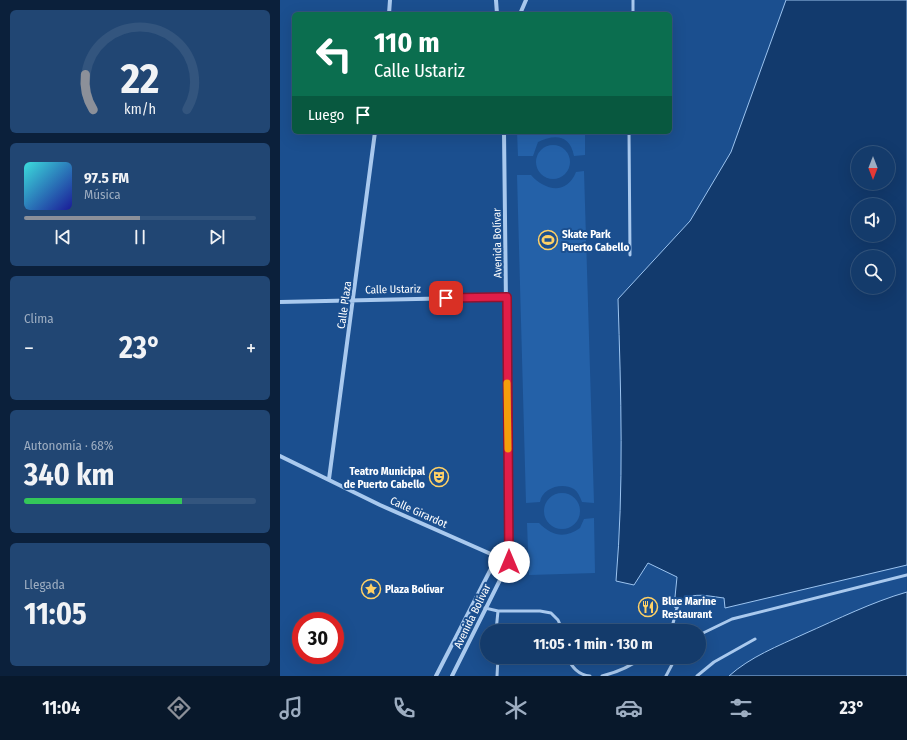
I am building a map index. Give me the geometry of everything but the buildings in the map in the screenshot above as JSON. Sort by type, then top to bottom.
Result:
[{"type":"street","points":[[389,12],[390,0]]},
{"type":"street","points":[[496,0],[497,12]]},
{"type":"street","points":[[521,12],[526,0]]},
{"type":"street","name":"Calle Plaza","points":[[329,480],[376,134]]},
{"type":"street","name":"Avenida Bolívar","points":[[452,676],[509,562],[504,134]]},
{"type":"street","name":"Calle Ustariz","points":[[280,302],[354,299],[507,297]]},
{"type":"street","name":"Calle Girardot","points":[[280,456],[380,504],[509,562]]},
{"type":"street","name":"Avenida Bolívar","points":[[436,676],[497,557]]},
{"type":"lane","points":[[632,0],[633,12]]},
{"type":"lane","points":[[629,134],[630,255]]},
{"type":"lane","points":[[706,632],[732,619],[907,575]]},
{"type":"lane","points":[[485,608],[498,611],[540,611],[551,613],[560,624]]},
{"type":"lane","points":[[673,624],[677,608]]},
{"type":"lane","points":[[497,624],[498,611]]},
{"type":"lane","points":[[697,676],[714,662],[755,639]]},
{"type":"lane","points":[[497,676],[498,664]]},
{"type":"lane","points":[[571,664],[573,668],[583,675],[590,676]]},
{"type":"lane","points":[[602,676],[615,673],[634,664]]},
{"type":"lane","points":[[666,676],[672,664]]},
{"type":"shaded area","points":[[786,0],[907,0],[907,565],[725,608],[724,598],[701,595],[689,597],[677,608],[674,607],[677,577],[648,563],[634,585],[616,581],[619,546],[621,476],[621,405],[618,299],[690,221],[731,152]]},
{"type":"shaded area","points":[[517,134],[585,134],[585,155],[574,156],[569,144],[565,140],[556,137],[544,139],[538,142],[533,156],[518,156]]},
{"type":"shaded area","points":[[550,145],[556,145],[560,146],[567,152],[570,162],[569,169],[563,176],[556,179],[550,179],[546,178],[539,172],[536,165],[536,159],[537,155],[543,148]]},
{"type":"shaded area","points":[[584,171],[594,503],[582,502],[574,489],[558,486],[544,493],[540,502],[526,503],[517,175],[531,175],[543,185],[555,188],[567,184],[576,172]]},
{"type":"shaded area","points":[[562,493],[575,498],[580,511],[575,524],[562,529],[549,524],[544,511],[549,498]]},
{"type":"shaded area","points":[[594,518],[595,573],[529,575],[527,523],[539,523],[549,531],[564,535],[580,528],[584,519]]},
{"type":"shaded area","points":[[907,592],[907,676],[729,676],[746,663],[774,648],[868,606]]},
{"type":"slow traffic","points":[[507,383],[508,449]]},
{"type":"place","name":"Skate Park Puerto Cabello","points":[[548,240]]},
{"type":"place","name":"Teatro Municipal de Puerto Cabello","points":[[439,477]]},
{"type":"place","name":"Plaza Bolívar","points":[[371,589]]},
{"type":"place","name":"Blue Marine Restaurant","points":[[648,607]]},
{"type":"route","points":[[446,298],[507,297],[509,562]]}]
